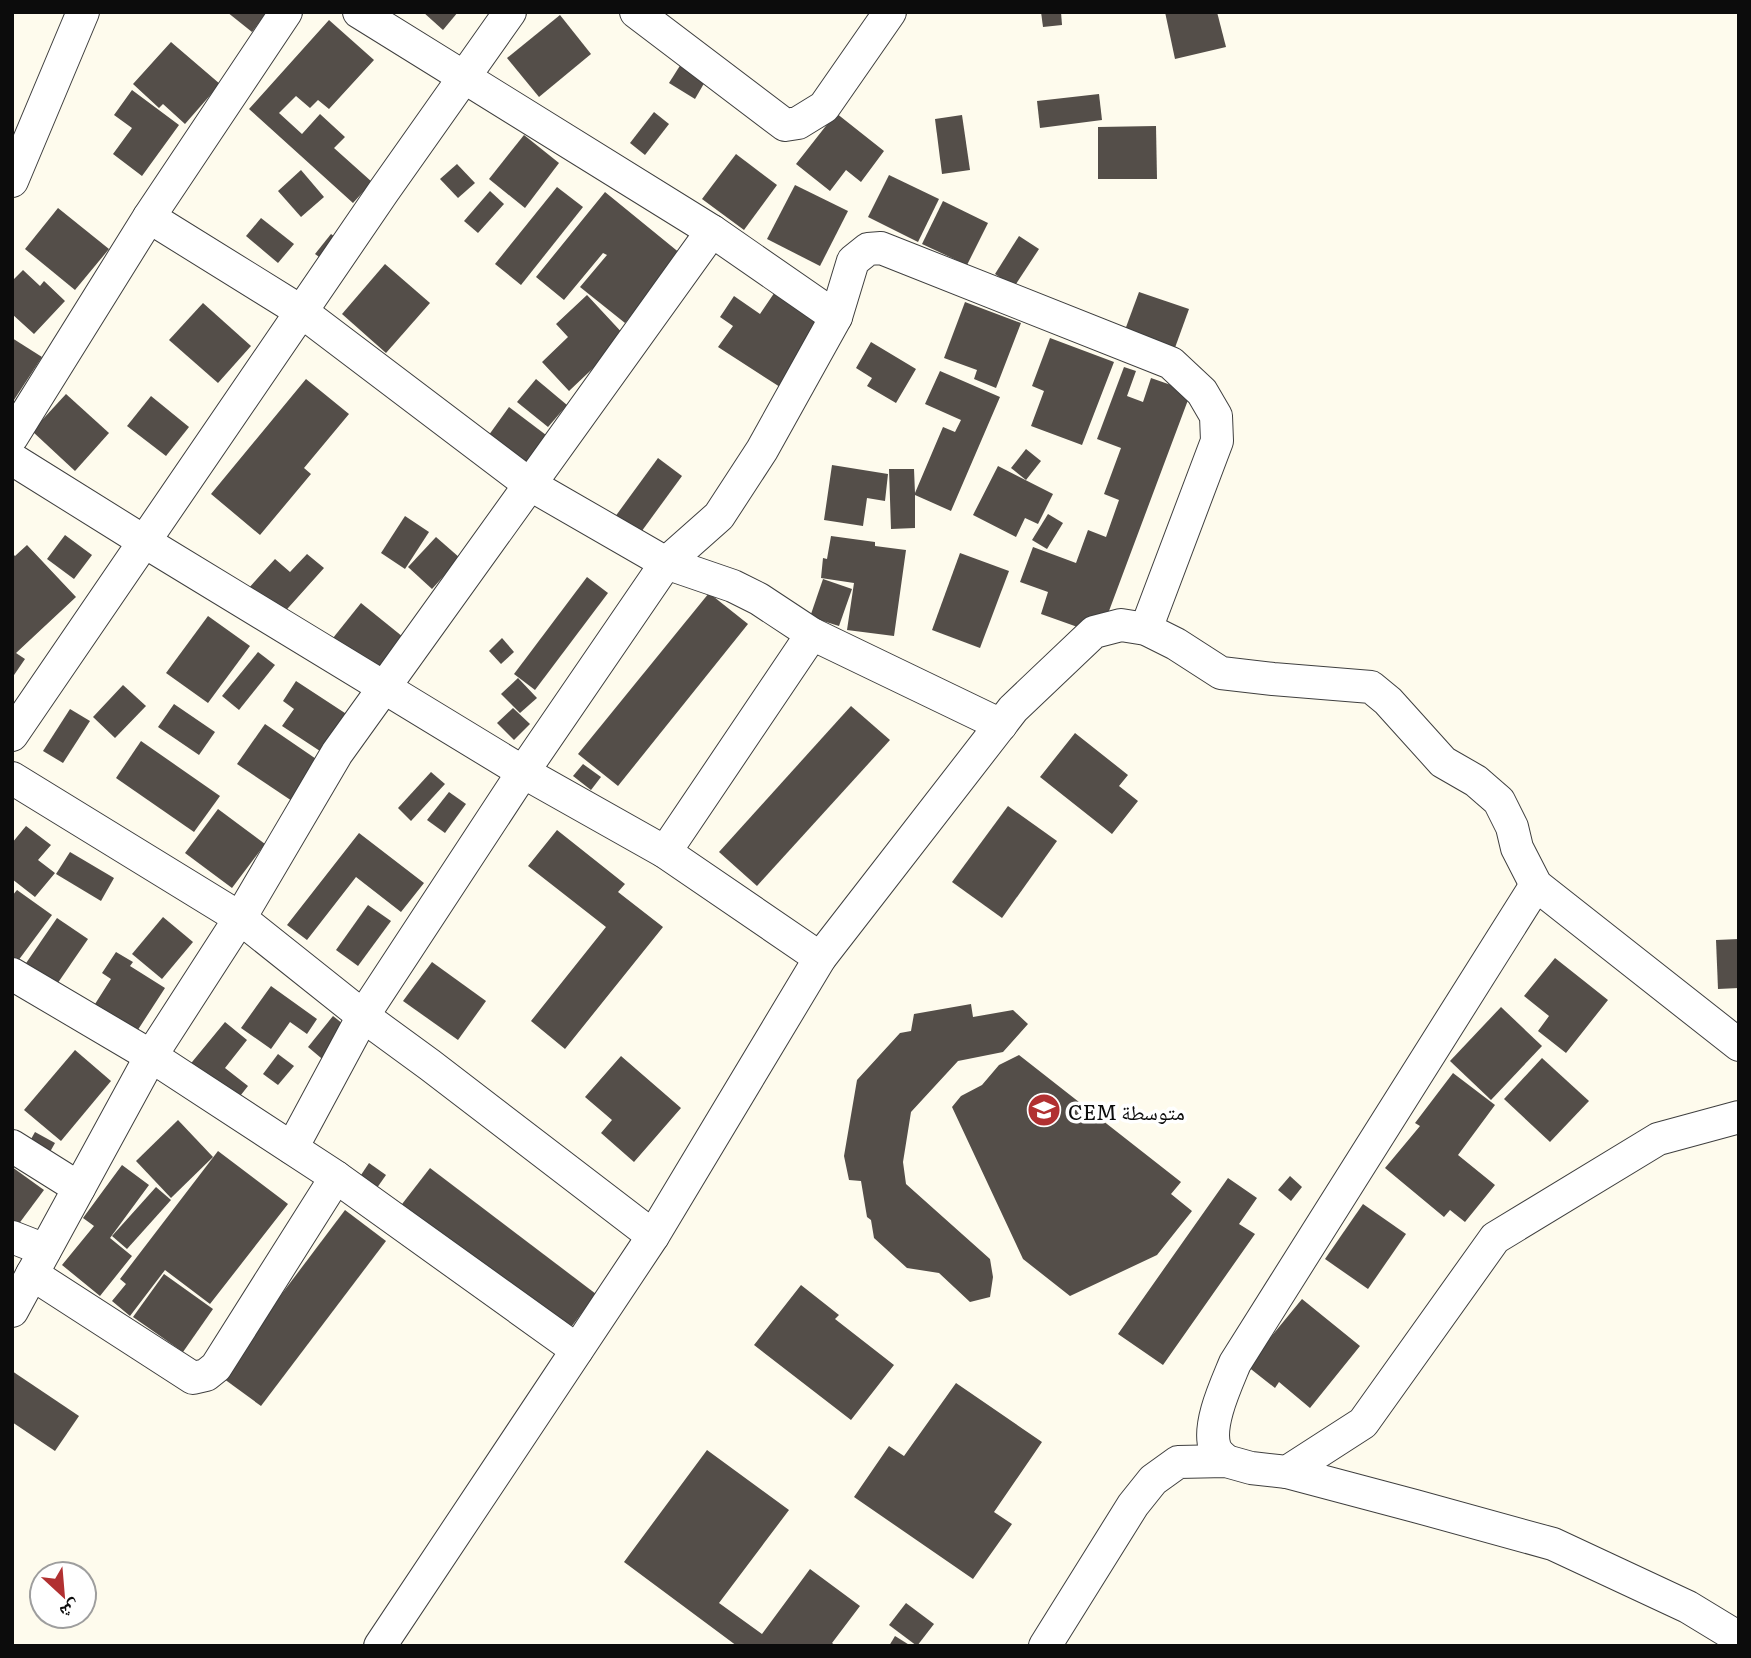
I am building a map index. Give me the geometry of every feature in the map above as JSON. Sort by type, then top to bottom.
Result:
[{"type":"street","points":[[12,181],[83,12]]},
{"type":"street","points":[[12,437],[149,217],[286,12]]},
{"type":"street","points":[[359,12],[712,231],[836,317]]},
{"type":"street","points":[[12,734],[383,192],[510,12]]},
{"type":"street","points":[[636,12],[785,125],[797,123],[824,107],[890,12]]},
{"type":"street","points":[[149,217],[302,312],[529,484],[666,563],[733,586],[759,599],[812,634],[1001,725]]},
{"type":"street","points":[[12,1311],[151,1056],[240,918],[337,752],[712,231]]},
{"type":"street","points":[[292,1148],[363,1016],[523,772],[666,563],[719,516],[762,450],[836,317],[853,261],[868,248],[881,248],[1171,363],[1202,392],[1216,416],[1217,441],[1146,629]]},
{"type":"street","points":[[12,458],[523,772],[665,852],[820,958]]},
{"type":"street","points":[[380,1646],[653,1236],[820,958],[1013,709],[1094,632],[1121,625],[1146,629],[1176,644],[1221,673],[1371,687],[1388,701],[1443,762],[1476,781],[1499,801],[1512,827],[1517,848],[1536,885],[1739,1045]]},
{"type":"street","points":[[665,852],[812,634]]},
{"type":"street","points":[[12,778],[240,918],[363,1016],[653,1236]]},
{"type":"street","points":[[1226,1461],[1215,1450],[1213,1433],[1220,1398],[1236,1363],[1536,885]]},
{"type":"street","points":[[12,974],[151,1056],[336,1177],[577,1350]]},
{"type":"street","points":[[1287,1472],[1363,1423],[1495,1238],[1658,1139],[1739,1117]]},
{"type":"street","points":[[12,1146],[79,1188]]},
{"type":"street","points":[[12,1237],[39,1262],[193,1378],[206,1375],[216,1367],[336,1177]]},
{"type":"street","points":[[1045,1646],[1133,1505],[1153,1480],[1178,1462],[1226,1461],[1251,1468],[1287,1472],[1553,1544],[1688,1607],[1739,1638]]},
{"type":"street","points":[[1688,1607],[1739,1616]]},
{"type":"building","points":[[227,12],[267,12],[252,32]]},
{"type":"building","points":[[423,12],[458,12],[443,30]]},
{"type":"building","points":[[1041,12],[1061,12],[1062,25],[1043,27]]},
{"type":"building","points":[[1165,12],[1217,12],[1226,47],[1175,59]]},
{"type":"building","points":[[560,15],[591,54],[539,97],[507,58]]},
{"type":"building","points":[[329,20],[374,60],[329,109],[318,100],[310,108],[296,96],[279,113],[302,134],[320,114],[345,137],[334,148],[372,182],[353,203],[249,109]]},
{"type":"building","points":[[171,42],[220,84],[185,124],[163,104],[159,108],[133,84]]},
{"type":"building","points":[[681,64],[706,80],[695,99],[669,83]]},
{"type":"building","points":[[132,90],[179,125],[142,176],[113,154],[132,128],[114,115]]},
{"type":"building","points":[[1099,94],[1102,120],[1040,128],[1037,101]]},
{"type":"building","points":[[654,112],[669,124],[645,155],[630,143]]},
{"type":"building","points":[[836,113],[884,151],[861,182],[846,170],[830,191],[796,164]]},
{"type":"building","points":[[962,115],[970,170],[942,174],[935,119]]},
{"type":"building","points":[[1156,126],[1157,179],[1098,179],[1098,127]]},
{"type":"building","points":[[524,135],[559,163],[525,208],[489,179]]},
{"type":"building","points":[[736,154],[777,185],[744,230],[702,199]]},
{"type":"building","points":[[457,164],[475,183],[458,198],[440,179]]},
{"type":"building","points":[[301,170],[324,197],[301,217],[278,191]]},
{"type":"building","points":[[889,175],[939,199],[918,242],[868,217]]},
{"type":"building","points":[[795,185],[848,211],[820,266],[767,239]]},
{"type":"building","points":[[557,187],[583,207],[521,285],[495,264]]},
{"type":"building","points":[[490,191],[504,204],[478,233],[464,221]]},
{"type":"building","points":[[605,192],[681,254],[625,323],[580,287],[607,255],[603,253],[564,300],[536,277]]},
{"type":"building","points":[[943,201],[988,223],[967,265],[922,244]]},
{"type":"building","points":[[58,208],[109,249],[75,290],[25,249]]},
{"type":"building","points":[[261,218],[294,244],[278,263],[246,236]]},
{"type":"building","points":[[331,234],[346,245],[330,265],[315,254]]},
{"type":"building","points":[[1019,236],[1039,249],[1014,287],[995,274]]},
{"type":"building","points":[[385,264],[430,303],[386,353],[342,314]]},
{"type":"building","points":[[23,270],[40,286],[44,281],[65,301],[34,334],[12,314],[12,281]]},
{"type":"building","points":[[783,280],[830,312],[780,387],[718,347],[733,326],[720,317],[734,296],[760,314]]},
{"type":"building","points":[[1139,292],[1189,309],[1172,356],[1122,338]]},
{"type":"building","points":[[587,295],[626,337],[569,391],[542,362],[568,337],[556,324]]},
{"type":"building","points":[[965,302],[1021,323],[996,388],[974,379],[977,370],[944,358]]},
{"type":"building","points":[[203,303],[251,346],[218,383],[169,340]]},
{"type":"building","points":[[12,338],[42,357],[12,403]]},
{"type":"building","points":[[1050,338],[1114,362],[1082,445],[1031,426],[1044,391],[1032,386]]},
{"type":"building","points":[[871,342],[916,369],[896,403],[867,386],[872,378],[856,368]]},
{"type":"building","points":[[1124,367],[1136,371],[1127,396],[1143,402],[1151,378],[1191,392],[1100,635],[1041,614],[1048,592],[1020,582],[1033,547],[1076,563],[1088,530],[1106,537],[1119,500],[1104,494],[1121,448],[1097,439]]},
{"type":"building","points":[[940,371],[1000,397],[951,511],[915,495],[915,528],[891,529],[889,469],[914,469],[915,493],[943,427],[955,432],[961,420],[925,404]]},
{"type":"building","points":[[306,379],[349,414],[304,468],[311,474],[260,535],[211,494]]},
{"type":"building","points":[[536,379],[567,405],[548,427],[517,402]]},
{"type":"building","points":[[66,394],[109,433],[75,471],[32,431]]},
{"type":"building","points":[[151,396],[189,427],[166,456],[127,426]]},
{"type":"building","points":[[509,407],[550,438],[523,476],[481,446]]},
{"type":"building","points":[[1026,449],[1041,461],[1026,480],[1011,468]]},
{"type":"building","points":[[658,458],[682,476],[636,539],[612,521]]},
{"type":"building","points":[[832,465],[888,474],[885,501],[867,498],[863,526],[824,520]]},
{"type":"building","points":[[998,466],[1053,494],[1038,524],[1025,518],[1016,537],[973,515]]},
{"type":"building","points":[[1048,514],[1063,523],[1047,549],[1032,540]]},
{"type":"building","points":[[405,516],[429,532],[405,569],[381,553]]},
{"type":"building","points":[[65,535],[92,555],[74,579],[47,559]]},
{"type":"building","points":[[831,536],[875,542],[875,546],[906,550],[894,636],[847,630],[854,583],[821,578],[823,558],[827,559]]},
{"type":"building","points":[[436,537],[460,558],[432,589],[408,567]]},
{"type":"building","points":[[27,545],[76,597],[16,653],[25,659],[12,678],[12,553],[15,556]]},
{"type":"building","points":[[960,553],[1009,571],[980,648],[932,630]]},
{"type":"building","points":[[307,554],[324,568],[280,617],[248,589],[275,559],[290,572]]},
{"type":"building","points":[[587,577],[608,593],[535,690],[514,674]]},
{"type":"building","points":[[823,579],[852,589],[839,626],[810,617]]},
{"type":"building","points":[[709,593],[748,624],[618,786],[578,754]]},
{"type":"building","points":[[361,603],[408,641],[377,680],[329,643]]},
{"type":"building","points":[[208,616],[250,646],[208,703],[166,673]]},
{"type":"building","points":[[502,638],[514,652],[501,664],[489,651]]},
{"type":"building","points":[[258,652],[275,665],[239,710],[222,696]]},
{"type":"building","points":[[518,678],[537,698],[520,713],[501,694]]},
{"type":"building","points":[[296,681],[351,717],[326,755],[282,726],[294,709],[283,701]]},
{"type":"building","points":[[123,685],[146,706],[115,738],[93,717]]},
{"type":"building","points":[[174,704],[215,732],[199,755],[158,727]]},
{"type":"building","points":[[851,706],[890,740],[757,886],[719,852]]},
{"type":"building","points":[[513,708],[530,724],[514,740],[497,723]]},
{"type":"building","points":[[70,709],[90,721],[63,763],[43,751]]},
{"type":"building","points":[[265,724],[322,763],[295,803],[237,764]]},
{"type":"building","points":[[1075,733],[1128,775],[1119,786],[1138,801],[1112,834],[1040,777]]},
{"type":"building","points":[[141,741],[220,796],[194,832],[116,778]]},
{"type":"building","points":[[583,764],[601,777],[591,790],[573,776]]},
{"type":"building","points":[[431,772],[445,784],[411,821],[398,808]]},
{"type":"building","points":[[449,792],[466,804],[445,833],[427,820]]},
{"type":"building","points":[[1008,806],[1057,841],[1002,918],[952,882]]},
{"type":"building","points":[[218,809],[265,844],[232,888],[185,853]]},
{"type":"building","points":[[26,826],[51,845],[38,860],[55,873],[35,897],[12,879],[12,843]]},
{"type":"building","points":[[557,830],[625,884],[618,892],[663,927],[565,1049],[531,1021],[606,927],[528,866]]},
{"type":"building","points":[[359,833],[424,883],[401,912],[356,877],[307,940],[287,925]]},
{"type":"building","points":[[70,852],[114,878],[101,901],[56,874]]},
{"type":"building","points":[[17,890],[52,915],[12,969],[12,896]]},
{"type":"building","points":[[368,905],[391,921],[358,966],[336,950]]},
{"type":"building","points":[[163,917],[193,942],[162,979],[132,954]]},
{"type":"building","points":[[57,918],[88,939],[53,990],[22,969]]},
{"type":"building","points":[[1739,939],[1739,988],[1718,989],[1716,940]]},
{"type":"building","points":[[116,952],[133,962],[130,966],[165,988],[130,1042],[88,1015],[111,979],[102,973]]},
{"type":"building","points":[[1555,958],[1608,1000],[1566,1053],[1538,1031],[1549,1016],[1524,996]]},
{"type":"building","points":[[432,962],[486,1001],[458,1040],[403,1001]]},
{"type":"building","points":[[271,986],[317,1019],[307,1034],[290,1022],[271,1049],[241,1028]]},
{"type":"building","points":[[971,1004],[973,1017],[1013,1010],[1028,1024],[1003,1052],[958,1061],[911,1112],[903,1162],[906,1184],[990,1259],[993,1277],[990,1297],[970,1302],[939,1273],[907,1268],[874,1238],[871,1220],[867,1217],[861,1181],[849,1180],[844,1156],[857,1080],[900,1033],[911,1031],[914,1014]]},
{"type":"building","points":[[1501,1007],[1542,1046],[1491,1100],[1450,1061]]},
{"type":"building","points":[[333,1016],[352,1031],[327,1063],[308,1047]]},
{"type":"building","points":[[225,1022],[247,1040],[225,1068],[248,1086],[229,1110],[183,1073]]},
{"type":"building","points":[[75,1050],[111,1081],[61,1141],[24,1110]]},
{"type":"building","points":[[278,1054],[294,1066],[278,1085],[263,1074]]},
{"type":"building","points":[[1019,1055],[1181,1182],[1171,1194],[1192,1211],[1157,1255],[1070,1296],[1023,1259],[952,1107],[961,1096],[982,1085],[999,1065]]},
{"type":"building","points":[[621,1056],[681,1108],[634,1162],[601,1133],[612,1120],[585,1097]]},
{"type":"building","points":[[1542,1058],[1589,1101],[1550,1142],[1504,1099]]},
{"type":"building","points":[[1453,1073],[1495,1105],[1458,1155],[1495,1185],[1465,1222],[1450,1210],[1444,1217],[1385,1168],[1420,1126],[1415,1123]]},
{"type":"building","points":[[178,1120],[213,1157],[171,1198],[136,1161]]},
{"type":"building","points":[[35,1132],[55,1143],[46,1159],[26,1148]]},
{"type":"building","points":[[218,1151],[288,1204],[210,1304],[165,1270],[130,1316],[112,1301],[126,1284],[120,1279]]},
{"type":"building","points":[[369,1163],[386,1175],[372,1195],[355,1184]]},
{"type":"building","points":[[122,1165],[149,1185],[110,1238],[132,1256],[100,1296],[62,1265],[94,1226],[83,1218]]},
{"type":"building","points":[[12,1167],[44,1190],[12,1233]]},
{"type":"building","points":[[430,1168],[596,1294],[566,1334],[399,1208]]},
{"type":"building","points":[[1290,1176],[1302,1187],[1291,1201],[1278,1190]]},
{"type":"building","points":[[1228,1178],[1257,1198],[1239,1224],[1255,1234],[1163,1365],[1118,1334]]},
{"type":"building","points":[[156,1187],[171,1200],[127,1249],[112,1236]]},
{"type":"building","points":[[1363,1204],[1406,1234],[1368,1289],[1325,1259]]},
{"type":"building","points":[[345,1210],[386,1241],[261,1406],[220,1376]]},
{"type":"building","points":[[164,1274],[213,1309],[183,1352],[133,1317]]},
{"type":"building","points":[[801,1285],[839,1315],[835,1319],[894,1365],[851,1420],[754,1345]]},
{"type":"building","points":[[1302,1299],[1360,1346],[1310,1408],[1279,1382],[1275,1388],[1247,1366]]},
{"type":"building","points":[[12,1371],[79,1416],[55,1451],[12,1422]]},
{"type":"building","points":[[956,1383],[1042,1442],[994,1512],[1012,1524],[973,1579],[854,1497],[889,1446],[904,1456]]},
{"type":"building","points":[[707,1450],[789,1510],[719,1603],[762,1634],[810,1569],[860,1606],[832,1643],[836,1646],[737,1646],[624,1562]]},
{"type":"building","points":[[906,1603],[934,1624],[917,1646],[889,1625]]},
{"type":"building","points":[[895,1636],[911,1646],[889,1646]]},
{"type":"place","name":"CEM متوسطة","points":[[1044,1110]]}]
